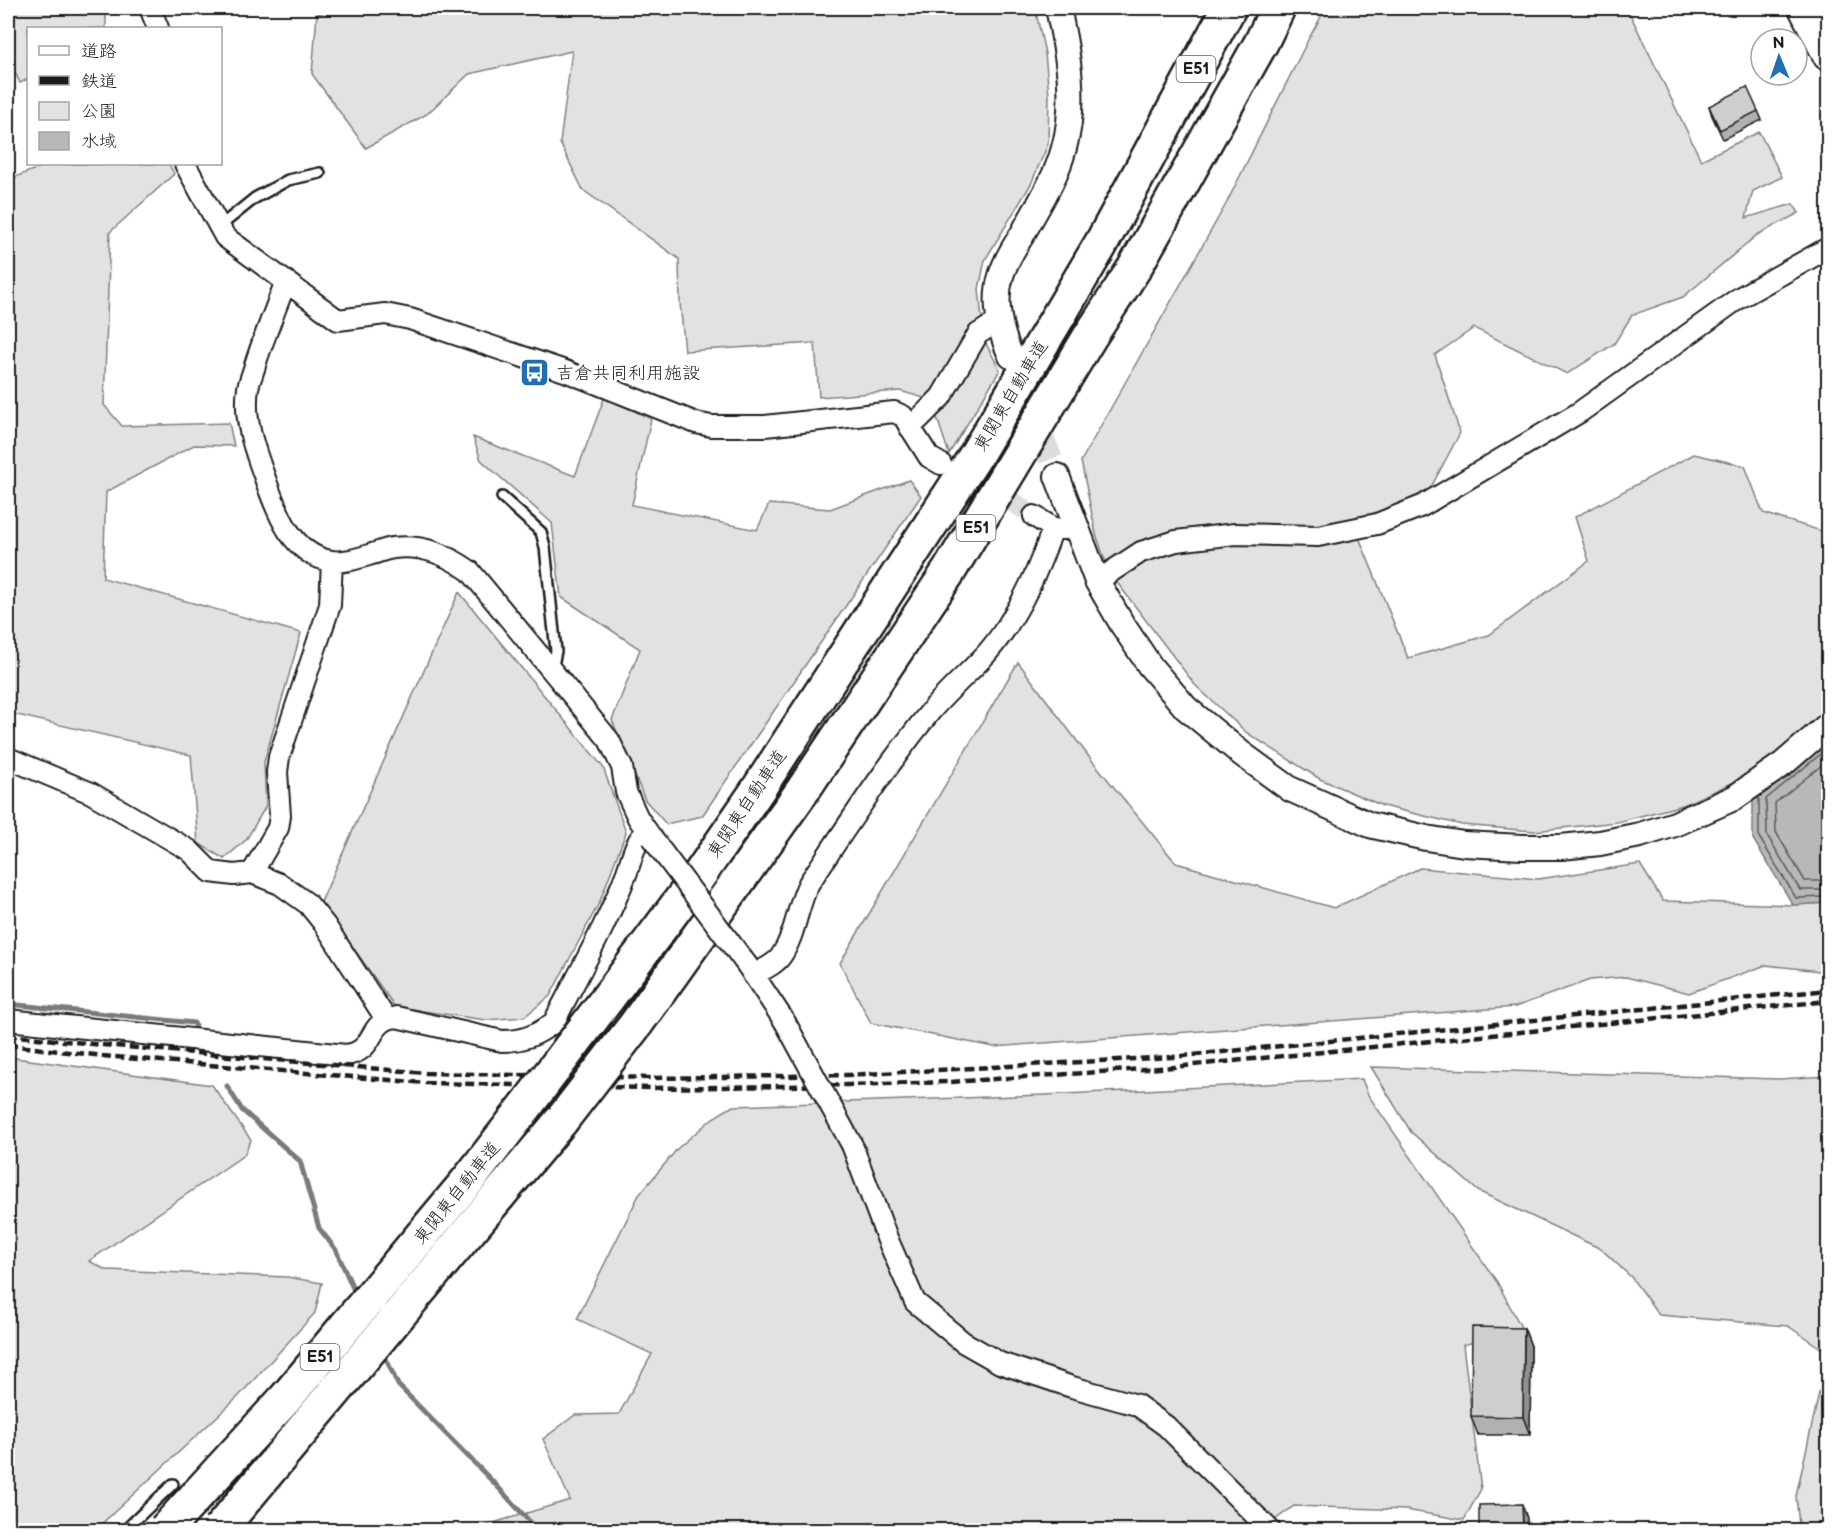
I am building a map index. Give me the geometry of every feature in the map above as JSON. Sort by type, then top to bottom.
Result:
[{"type":"highway","points":[[1164,131],[1220,8]]},
{"type":"highway","name":"東関東自動車道","points":[[165,1530],[285,1399],[470,1178],[696,880],[757,791],[976,455],[1101,244],[1229,8]]},
{"type":"highway","name":"東関東自動車道","points":[[219,1530],[561,1121],[636,1024],[803,790],[949,571],[1146,248],[1255,54],[1278,8]]},
{"type":"main road","points":[[1804,8],[1828,55]]},
{"type":"street","points":[[151,8],[158,27]]},
{"type":"street","points":[[1011,356],[1000,320],[998,300],[1001,276],[1051,183],[1065,146],[1070,120],[1072,89],[1058,8]]},
{"type":"street","points":[[186,165],[225,237],[338,320],[385,314],[410,319],[565,371],[696,423],[711,426],[765,426],[894,412],[903,416],[929,457],[941,464]]},
{"type":"street","points":[[1097,581],[1141,552],[1176,541],[1235,534],[1318,536],[1377,524],[1422,506],[1580,412],[1739,298],[1828,248]]},
{"type":"street","points":[[286,281],[264,337],[249,386],[247,406],[252,443],[279,516],[288,530],[302,547],[318,557],[332,561],[348,561],[393,548],[422,549],[448,556],[470,571],[609,740],[622,767],[626,792],[638,818],[750,970],[785,1022],[852,1144],[887,1238],[915,1302],[963,1342],[1000,1363],[1072,1387],[1137,1405],[1166,1426],[1270,1530]]},
{"type":"street","points":[[910,428],[941,397],[978,334],[1000,320]]},
{"type":"street","points":[[1058,476],[1065,529],[1150,666],[1186,708],[1242,754],[1290,789],[1370,825],[1464,844],[1561,847],[1600,843],[1640,835],[1675,824],[1734,798],[1783,764],[1828,725]]},
{"type":"street","points":[[1034,516],[1065,529]]},
{"type":"street","points":[[750,970],[780,958],[792,932],[801,899],[809,883],[896,756],[932,710],[987,653],[1003,632],[1065,529]]},
{"type":"street","points":[[252,873],[278,828],[280,816],[277,772],[279,757],[330,605],[332,561]]},
{"type":"street","points":[[8,758],[91,793],[189,850],[211,872],[234,875],[252,873],[280,884],[308,904],[386,1019]]},
{"type":"street","points":[[8,1020],[346,1055],[355,1054],[364,1048],[386,1019],[396,1017],[502,1041],[518,1041],[542,1031],[554,1022],[601,932],[640,837],[649,834]]},
{"type":"lane","points":[[219,227],[255,198],[288,180],[320,173]]},
{"type":"lane","points":[[502,497],[541,532],[545,547],[556,651],[552,670]]},
{"type":"lane","points":[[125,1530],[173,1484]]},
{"type":"green space","points":[[8,8],[98,8],[106,10],[106,27],[27,27],[27,80],[20,83],[8,57]]},
{"type":"green space","points":[[338,8],[1035,8],[1045,53],[1049,95],[1048,144],[1031,184],[985,260],[979,289],[984,340],[1000,370],[949,454],[931,400],[900,391],[819,397],[815,343],[685,351],[680,303],[679,259],[583,190],[560,143],[572,51],[469,74],[427,114],[366,148],[312,74],[317,14]]},
{"type":"green space","points":[[1326,8],[1627,8],[1701,160],[1759,132],[1782,177],[1753,191],[1746,218],[1793,204],[1799,213],[1757,235],[1683,297],[1632,315],[1614,344],[1567,374],[1474,328],[1435,355],[1460,433],[1430,489],[1356,530],[1408,658],[1489,635],[1589,561],[1575,517],[1694,454],[1745,466],[1763,513],[1828,533],[1828,708],[1784,750],[1748,776],[1683,805],[1617,822],[1534,831],[1462,825],[1383,806],[1320,779],[1247,733],[1195,685],[1109,572],[1096,534],[1081,461],[1226,204]]},
{"type":"green space","points":[[46,165],[170,165],[174,174],[110,232],[104,405],[122,426],[229,423],[234,446],[194,445],[106,492],[103,578],[301,633],[264,762],[266,806],[246,840],[224,859],[198,843],[191,755],[8,713],[8,180]]},
{"type":"green space","points":[[605,396],[651,419],[632,505],[757,530],[769,504],[830,509],[909,480],[921,496],[702,816],[666,824],[645,800],[612,720],[640,649],[561,597],[552,523],[481,460],[473,437],[575,476]]},
{"type":"green space","points":[[459,592],[603,767],[626,832],[600,901],[550,996],[524,1017],[486,1020],[395,1007],[321,902]]},
{"type":"green space","points":[[1018,662],[1086,753],[1176,863],[1334,908],[1420,868],[1538,879],[1640,864],[1663,901],[1793,905],[1828,903],[1828,972],[1766,965],[1689,993],[1626,977],[1590,980],[1515,1007],[994,1047],[871,1023],[840,963]]},
{"type":"green space","points":[[8,1057],[212,1085],[251,1140],[244,1155],[89,1261],[106,1270],[287,1277],[322,1283],[315,1313],[237,1398],[95,1530],[8,1530]]},
{"type":"green space","points":[[1371,1067],[1779,1079],[1828,1076],[1828,1353],[1788,1326],[1659,1315],[1631,1277],[1601,1249],[1478,1191],[1411,1132]]},
{"type":"green space","points":[[1362,1079],[1368,1095],[1497,1282],[1522,1329],[1463,1345],[1481,1489],[1464,1520],[1406,1510],[1294,1506],[1275,1520],[1275,1530],[470,1530],[570,1500],[543,1439],[575,1415],[619,1414],[652,1354],[577,1319],[639,1195],[678,1148],[713,1118],[733,1106],[1045,1095]]},
{"type":"green space","points":[[1828,1353],[1828,1530],[1799,1525],[1796,1496]]},
{"type":"water","points":[[1828,731],[1828,903],[1793,905],[1753,839],[1753,791]]},
{"type":"building","points":[[1747,87],[1758,111],[1720,130],[1709,106]]},
{"type":"building","points":[[1472,1327],[1524,1328],[1523,1417],[1471,1416]]},
{"type":"building","points":[[1522,1504],[1523,1530],[1479,1530],[1479,1505]]},
{"type":"waterway","points":[[8,1004],[194,1023],[195,1025]]},
{"type":"waterway","points":[[227,1086],[242,1110],[300,1161],[319,1228],[336,1250],[356,1295]]},
{"type":"waterway","points":[[383,1352],[398,1385],[530,1522]]},
{"type":"tunnel","points":[[1016,370],[1057,476]]},
{"type":"tunnel","points":[[956,471],[1034,516]]},
{"type":"railway","points":[[8,1035],[426,1073],[654,1078],[847,1075],[1173,1057],[1828,990]]},
{"type":"railway","points":[[8,1045],[103,1056],[426,1083],[653,1088],[847,1085],[950,1082],[1174,1067],[1828,1001]]},
{"type":"place","name":"吉倉共同利用施設","points":[[535,373]]}]
